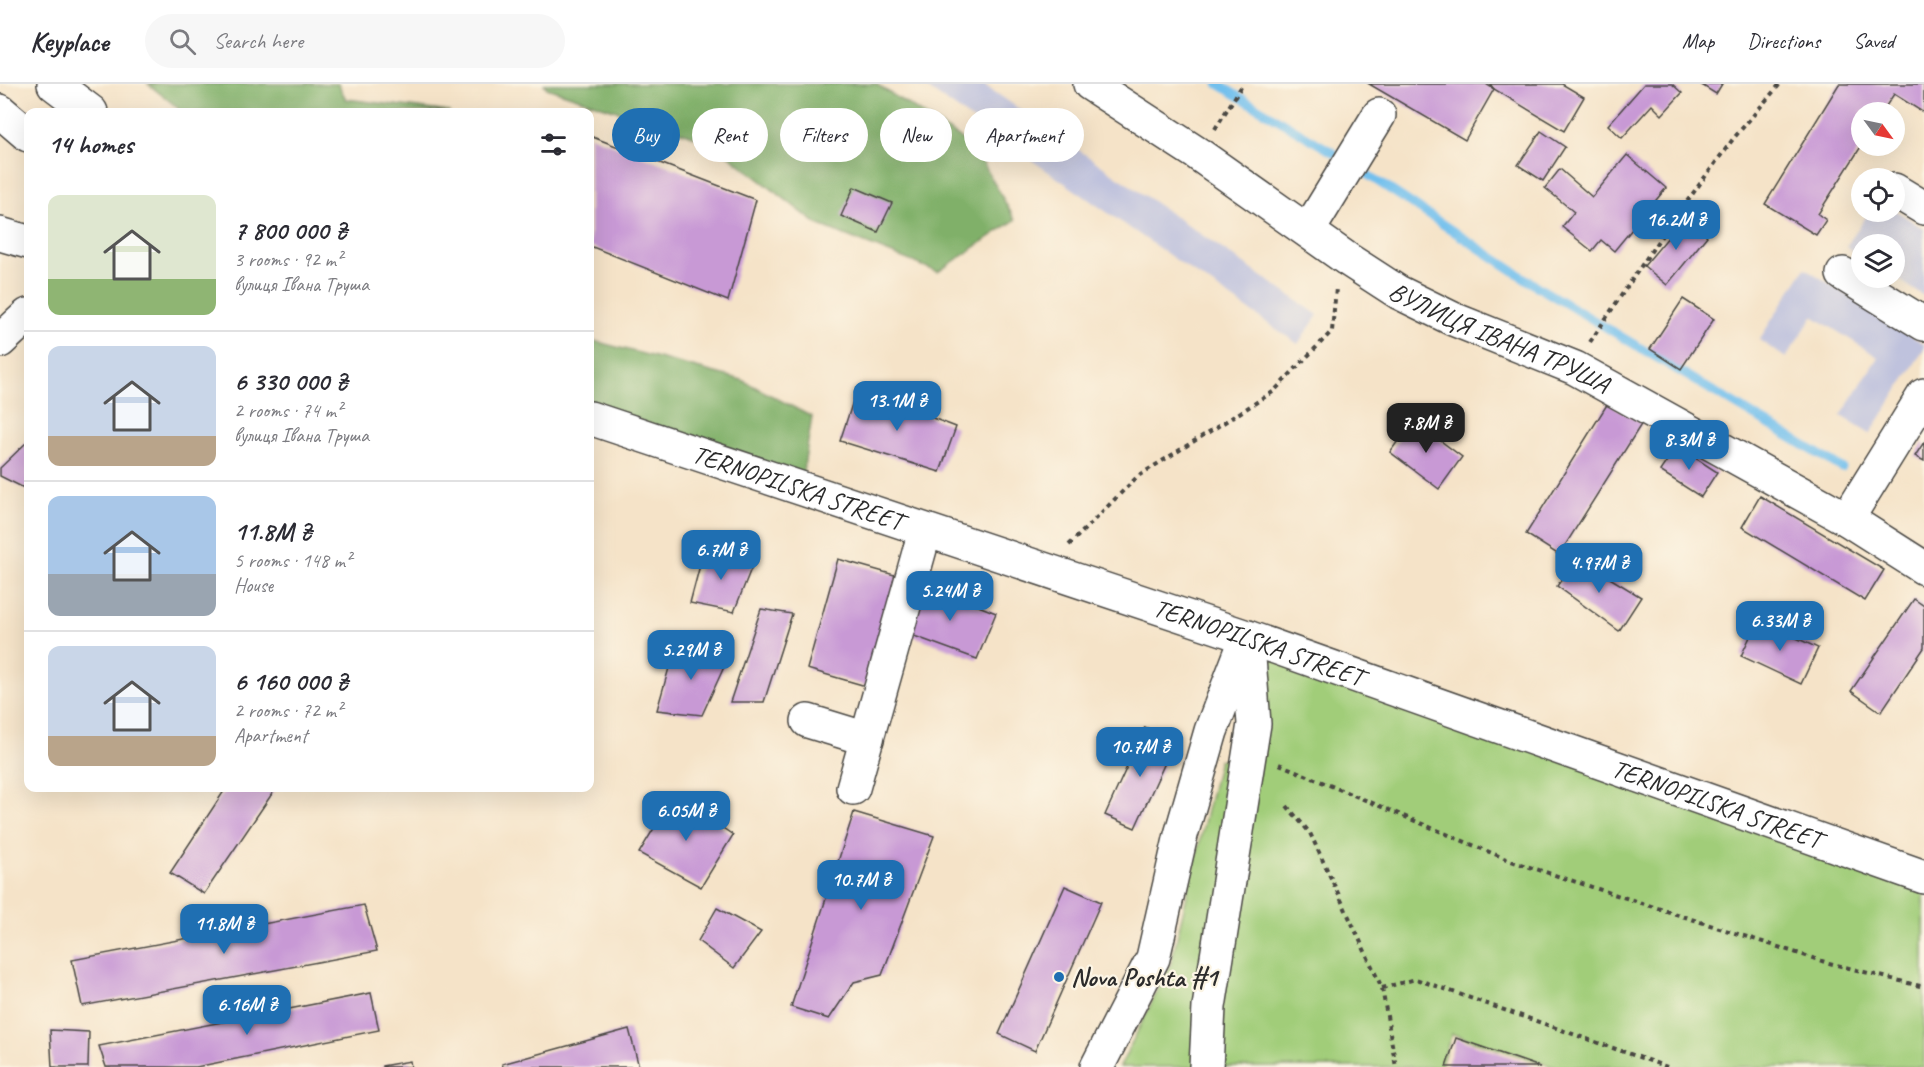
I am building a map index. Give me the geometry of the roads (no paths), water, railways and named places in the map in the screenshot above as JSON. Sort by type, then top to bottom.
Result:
[{"type":"street","points":[[54,84],[86,108]]},
{"type":"street","name":"ВУЛИЦЯ ІВАНА ТРУША","points":[[1106,88],[1347,259],[1398,292],[1453,319],[1575,368],[1846,519],[1924,568]]},
{"type":"street","points":[[0,111],[24,132]]},
{"type":"street","points":[[1308,231],[1379,115]]},
{"type":"street","points":[[1905,197],[1924,208]]},
{"type":"street","points":[[0,234],[24,241]]},
{"type":"street","points":[[1843,274],[1924,324]]},
{"type":"street","points":[[0,341],[24,319]]},
{"type":"street","points":[[1846,519],[1924,395]]},
{"type":"street","name":"TERNOPILSKA STREET","points":[[594,419],[1248,637],[1924,876]]},
{"type":"street","points":[[853,788],[925,531]]},
{"type":"street","points":[[1206,1067],[1209,1007],[1254,724],[1248,637]]},
{"type":"street","points":[[1097,1067],[1153,958],[1181,835],[1211,730],[1248,637]]},
{"type":"street","points":[[808,721],[867,739]]},
{"type":"waterway","points":[[1218,84],[1334,153]]},
{"type":"waterway","points":[[1368,175],[1538,287],[1842,468]]},
{"type":"place","name":"Nova Poshta #1","points":[[1059,977]]}]
